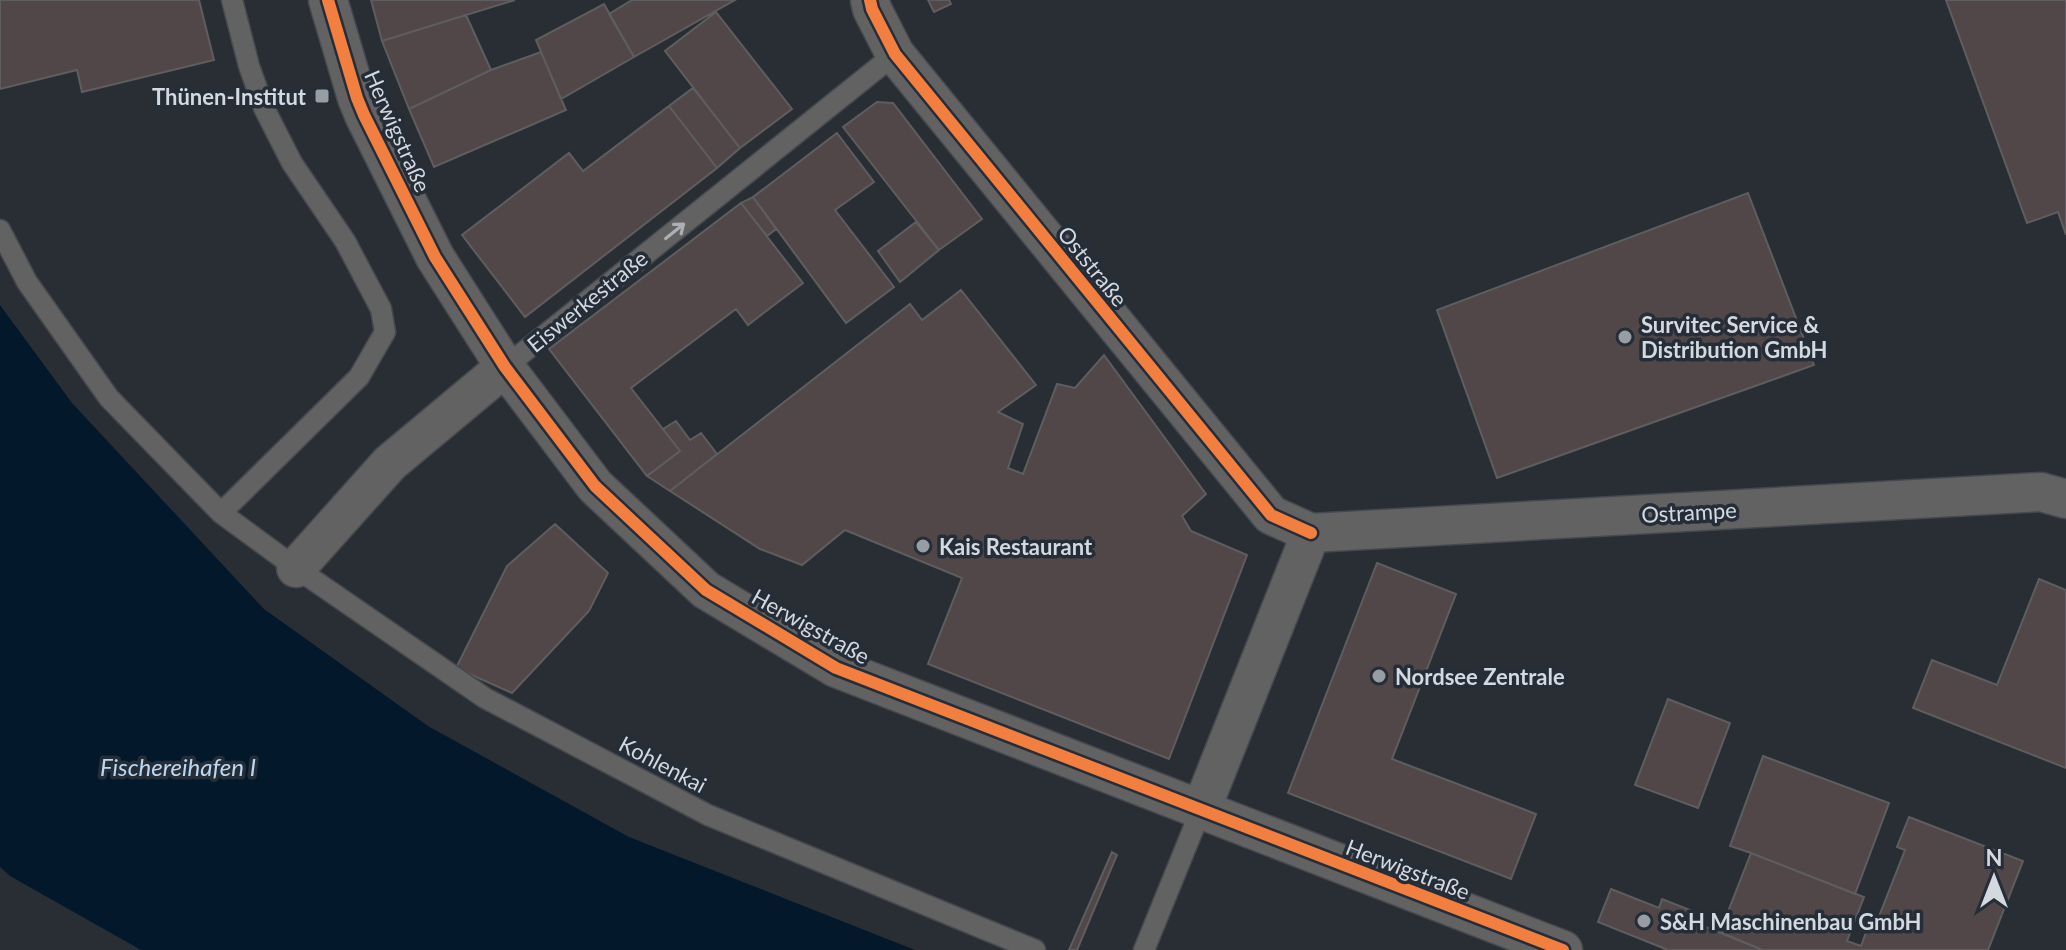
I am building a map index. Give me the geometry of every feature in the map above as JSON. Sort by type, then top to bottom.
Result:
[{"type":"street","name":"Herwigstraße","points":[[328,0],[364,115],[435,257],[505,367],[595,486],[706,590],[836,668],[1552,948]]},
{"type":"street","name":"Oststraße","points":[[870,0],[895,54],[1271,515],[1311,533]]},
{"type":"street","name":"Eiswerkestraße","points":[[296,568],[390,463],[505,367]]},
{"type":"street","name":"Ostrampe","points":[[1311,533],[2041,492],[2066,499]]},
{"type":"street","points":[[1201,810],[1311,533]]},
{"type":"lane","points":[[221,513],[359,377],[385,332],[381,309],[345,241],[292,163],[264,108],[249,66],[232,0]]},
{"type":"lane","name":"Eiswerkestraße","points":[[505,367],[895,54]]},
{"type":"lane","name":"Kohlenkai","points":[[0,230],[27,282],[109,398],[221,513],[296,568],[485,698],[708,815],[1035,950]]},
{"type":"lane","points":[[1144,950],[1201,810]]},
{"type":"water","name":"Fischereihafen I","points":[[0,305],[72,403],[264,609],[428,726],[629,837],[915,950],[141,950],[10,876],[0,867]]},
{"type":"building","points":[[0,0],[199,0],[214,60],[82,92],[77,70],[0,89]]},
{"type":"building","points":[[371,0],[515,0],[382,41]]},
{"type":"building","points":[[632,0],[735,0],[634,57],[609,14]]},
{"type":"building","points":[[928,0],[949,0],[951,4],[934,12]]},
{"type":"building","points":[[1946,0],[2066,0],[2066,235],[2058,212],[2027,223]]},
{"type":"building","points":[[604,4],[634,57],[561,99],[536,40]]},
{"type":"building","points":[[716,12],[792,109],[740,148],[665,51]]},
{"type":"building","points":[[466,15],[491,70],[409,109],[382,41]]},
{"type":"building","points":[[541,52],[566,110],[434,167],[409,109],[491,70]]},
{"type":"building","points":[[693,88],[740,148],[717,168],[669,106]]},
{"type":"building","points":[[877,102],[893,103],[982,219],[939,250],[843,127]]},
{"type":"building","points":[[669,106],[717,168],[525,317],[462,235],[569,153],[583,171]]},
{"type":"building","points":[[837,133],[874,182],[835,210],[894,287],[846,323],[753,197]]},
{"type":"building","name":"Survitec Service & Distribution GmbH","points":[[1748,193],[1814,365],[1497,478],[1437,310]]},
{"type":"building","points":[[753,197],[776,229],[767,236],[741,203]]},
{"type":"building","points":[[741,203],[803,283],[748,325],[736,309],[631,388],[680,451],[647,476],[549,349]]},
{"type":"building","points":[[916,222],[939,250],[900,282],[878,251]]},
{"type":"building","points":[[961,290],[1036,385],[998,412],[1023,424],[1008,468],[1023,474],[1057,384],[1075,388],[1104,355],[1206,494],[1182,516],[1191,531],[1247,555],[1169,759],[928,664],[962,578],[845,530],[802,565],[760,549],[670,491],[910,304],[922,320]]},
{"type":"building","points":[[676,421],[690,440],[701,433],[717,454],[670,491],[647,476],[680,451],[663,429]]},
{"type":"building","points":[[555,524],[608,573],[589,611],[512,693],[456,668],[507,566]]},
{"type":"building","name":"Nordsee Zentrale","points":[[1377,563],[1456,594],[1392,759],[1536,814],[1511,879],[1288,793]]},
{"type":"building","points":[[2039,579],[2066,590],[2066,768],[1913,708],[1932,660],[1997,685]]},
{"type":"building","points":[[1668,699],[1730,723],[1698,808],[1635,785]]},
{"type":"building","points":[[1763,756],[1889,803],[1855,894],[1730,846]]},
{"type":"building","points":[[1909,817],[2023,861],[1988,950],[1760,950],[1720,932],[1751,853],[1864,897],[1847,941],[1861,946],[1868,927],[1874,929],[1905,850],[1897,847]]},
{"type":"building","points":[[1112,852],[1117,855],[1077,950],[1069,950]]},
{"type":"building","name":"S&H Maschinenbau GmbH","points":[[1611,889],[1659,908],[1662,899],[1690,910],[1686,919],[1760,950],[1668,950],[1598,922]]},
{"type":"cycle path","points":[[328,0],[364,115],[435,257],[505,367],[595,486],[706,590],[836,668],[1563,950]]},
{"type":"cycle path","points":[[870,0],[895,54],[1271,515],[1311,533]]},
{"type":"place","name":"Thünen-Institut","points":[[322,96]]},
{"type":"place","name":"Survitec Service & Distribution GmbH","points":[[1625,337]]},
{"type":"place","name":"Kais Restaurant","points":[[923,546]]},
{"type":"place","name":"Nordsee Zentrale","points":[[1379,676]]},
{"type":"place","name":"S&H Maschinenbau GmbH","points":[[1644,921]]}]
